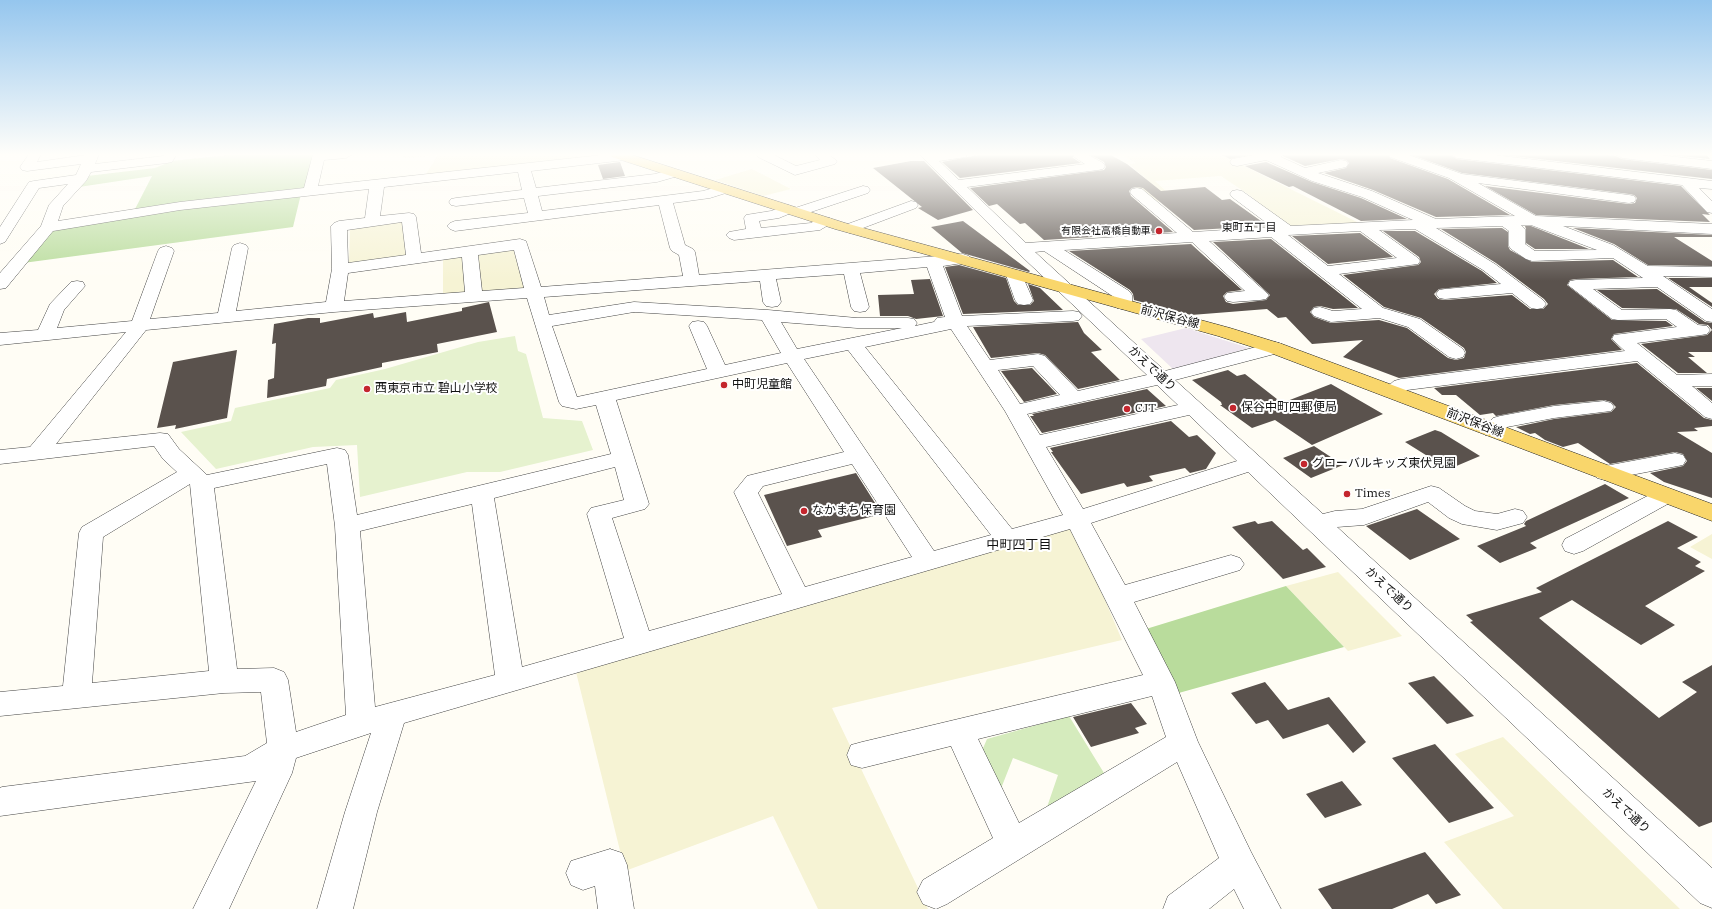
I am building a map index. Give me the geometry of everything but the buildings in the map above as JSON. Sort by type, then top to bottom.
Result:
[{"type":"main road","name":"前沢保谷線","points":[[747,196],[825,221],[963,259],[1014,275],[1224,332],[1275,348],[1712,513]]},
{"type":"street","points":[[0,239],[27,196]]},
{"type":"street","points":[[0,284],[48,227],[56,205],[63,196]]},
{"type":"street","points":[[48,227],[180,206],[269,196]]},
{"type":"street","points":[[372,222],[375,196]]},
{"type":"street","points":[[456,202],[508,196]]},
{"type":"street","points":[[531,196],[536,216]]},
{"type":"street","points":[[455,226],[694,196]]},
{"type":"street","points":[[755,233],[751,218],[793,211],[842,196]]},
{"type":"street","name":"かえで通り","points":[[969,196],[1022,248],[1193,408],[1712,891]]},
{"type":"street","points":[[1143,196],[1229,266],[1260,294],[1233,297]]},
{"type":"street","points":[[1241,196],[1326,271],[1379,313]]},
{"type":"street","points":[[1372,196],[1436,224]]},
{"type":"street","points":[[1493,196],[1532,220],[1607,248],[1709,312]]},
{"type":"street","points":[[1610,196],[1629,199],[1641,225]]},
{"type":"street","points":[[1700,196],[1712,209]]},
{"type":"street","points":[[665,200],[678,248],[687,252],[692,280]]},
{"type":"street","points":[[850,228],[911,205]]},
{"type":"street","points":[[334,307],[340,269],[339,226],[409,217],[414,259]]},
{"type":"street","points":[[1022,248],[1362,226],[1532,220],[1712,229]]},
{"type":"street","points":[[734,235],[815,227],[825,221]]},
{"type":"street","points":[[1505,221],[1517,229],[1517,246],[1532,256],[1616,254]]},
{"type":"street","points":[[1420,225],[1489,267],[1537,304]]},
{"type":"street","points":[[1326,271],[1412,261],[1362,226]]},
{"type":"street","points":[[1690,228],[1712,243]]},
{"type":"street","points":[[340,269],[520,244],[542,322],[569,402],[576,403],[956,322]]},
{"type":"street","points":[[1046,246],[1123,295],[1123,304]]},
{"type":"street","points":[[226,318],[240,248]]},
{"type":"street","points":[[37,453],[137,331],[166,251]]},
{"type":"street","points":[[470,251],[474,296]]},
{"type":"street","points":[[0,339],[138,327],[334,307],[934,263],[963,259]]},
{"type":"street","points":[[934,263],[956,322],[1016,411],[1077,518],[1118,597],[1160,682],[1183,742],[1239,864],[1263,909]]},
{"type":"street","points":[[1205,267],[1229,266]]},
{"type":"street","points":[[851,269],[860,307]]},
{"type":"street","points":[[1644,271],[1712,272]]},
{"type":"street","points":[[767,275],[770,309],[792,356],[928,562]]},
{"type":"street","points":[[1014,275],[1024,300]]},
{"type":"street","points":[[1660,282],[1576,285],[1617,314],[1670,314],[1704,330]]},
{"type":"street","points":[[45,335],[56,308],[77,286]]},
{"type":"street","points":[[1445,294],[1515,288]]},
{"type":"street","points":[[542,322],[634,307],[770,309],[857,323],[956,322],[1073,316]]},
{"type":"street","points":[[1320,312],[1331,317],[1379,313],[1414,323],[1456,353]]},
{"type":"street","points":[[698,326],[718,372]]},
{"type":"street","points":[[1704,330],[1621,338],[1712,413]]},
{"type":"street","points":[[853,344],[1006,538]]},
{"type":"street","points":[[1016,411],[1161,378],[1275,348]]},
{"type":"street","points":[[1393,392],[1401,385],[1641,355]]},
{"type":"street","points":[[985,366],[1038,360],[1074,398]]},
{"type":"street","points":[[1672,381],[1712,380]]},
{"type":"street","points":[[604,396],[637,504],[598,514],[640,645]]},
{"type":"street","points":[[1493,430],[1500,422],[1554,412],[1604,407]]},
{"type":"street","points":[[1034,442],[1193,408]]},
{"type":"street","points":[[0,457],[160,439],[171,454],[196,479],[224,681]]},
{"type":"street","points":[[76,696],[91,533],[196,479],[337,455],[347,526],[362,723]]},
{"type":"street","points":[[798,599],[746,492],[755,481],[857,456]]},
{"type":"street","points":[[347,526],[482,494],[623,458]]},
{"type":"street","points":[[1605,473],[1675,460]]},
{"type":"street","points":[[2,802],[250,769],[284,749],[362,723],[928,562],[1254,464]]},
{"type":"street","points":[[1318,524],[1335,520],[1364,517],[1431,493],[1457,512],[1470,518],[1497,522],[1515,517]]},
{"type":"street","points":[[482,494],[510,682]]},
{"type":"street","points":[[1574,545],[1665,496]]},
{"type":"street","points":[[1118,597],[1231,564]]},
{"type":"street","points":[[0,704],[224,681],[274,680],[284,749],[276,773],[211,909]]},
{"type":"street","points":[[862,755],[1160,682]]},
{"type":"street","points":[[335,909],[361,812],[392,715]]},
{"type":"street","points":[[959,731],[1013,845]]},
{"type":"street","points":[[935,892],[1183,742]]},
{"type":"street","points":[[1181,909],[1239,864]]},
{"type":"street","points":[[583,873],[610,865],[616,909]]},
{"type":"shaded area","points":[[1146,196],[1172,196],[1176,200],[1153,202]]},
{"type":"shaded area","points":[[1305,196],[1359,223],[1290,227],[1259,207],[1252,197]]},
{"type":"shaded area","points":[[405,219],[408,256],[349,264],[350,228]]},
{"type":"shaded area","points":[[507,249],[515,250],[526,286],[521,290],[486,292],[478,290],[477,255],[480,253]]},
{"type":"shaded area","points":[[458,256],[463,257],[465,291],[460,294],[443,294],[443,258]]},
{"type":"shaded area","points":[[1186,328],[1249,348],[1174,370],[1141,339]]},
{"type":"shaded area","points":[[1073,525],[1122,640],[832,708],[928,909],[818,909],[773,816],[625,871],[576,672]]},
{"type":"shaded area","points":[[1712,534],[1712,559],[1690,547]]},
{"type":"shaded area","points":[[1338,572],[1402,636],[1348,651],[1286,586]]},
{"type":"shaded area","points":[[1503,737],[1680,909],[1503,909],[1444,842],[1514,816],[1455,754]]},
{"type":"green space","points":[[141,196],[259,196],[134,211]]},
{"type":"green space","points":[[279,196],[300,196],[293,227],[23,263],[49,228],[183,207]]},
{"type":"green space","points":[[515,336],[518,351],[526,354],[543,418],[582,421],[593,450],[500,472],[467,472],[360,497],[357,445],[313,447],[216,469],[181,432],[231,421],[235,408],[330,388],[336,380],[385,369],[478,342]]},
{"type":"green space","points":[[1286,586],[1344,647],[1175,694],[1146,629]]},
{"type":"green space","points":[[1069,716],[1104,773],[1046,810],[1058,775],[1013,758],[1000,791],[981,753],[987,739]]},
{"type":"place","name":"有限会社高橋自動車","points":[[1159,231]]},
{"type":"place","name":"中町児童館","points":[[724,385]]},
{"type":"place","name":"西東京市立 碧山小学校","points":[[367,389]]},
{"type":"place","name":"保谷中町四郵便局","points":[[1233,408]]},
{"type":"place","name":"CJT","points":[[1127,409]]},
{"type":"place","name":"グローバルキッズ東伏見園","points":[[1304,464]]},
{"type":"place","name":"Times","points":[[1347,494]]},
{"type":"place","name":"なかまち保育園","points":[[804,511]]},
{"type":"district","name":"東町五丁目","points":[[1249,228]]},
{"type":"district","name":"中町四丁目","points":[[1019,545]]}]
